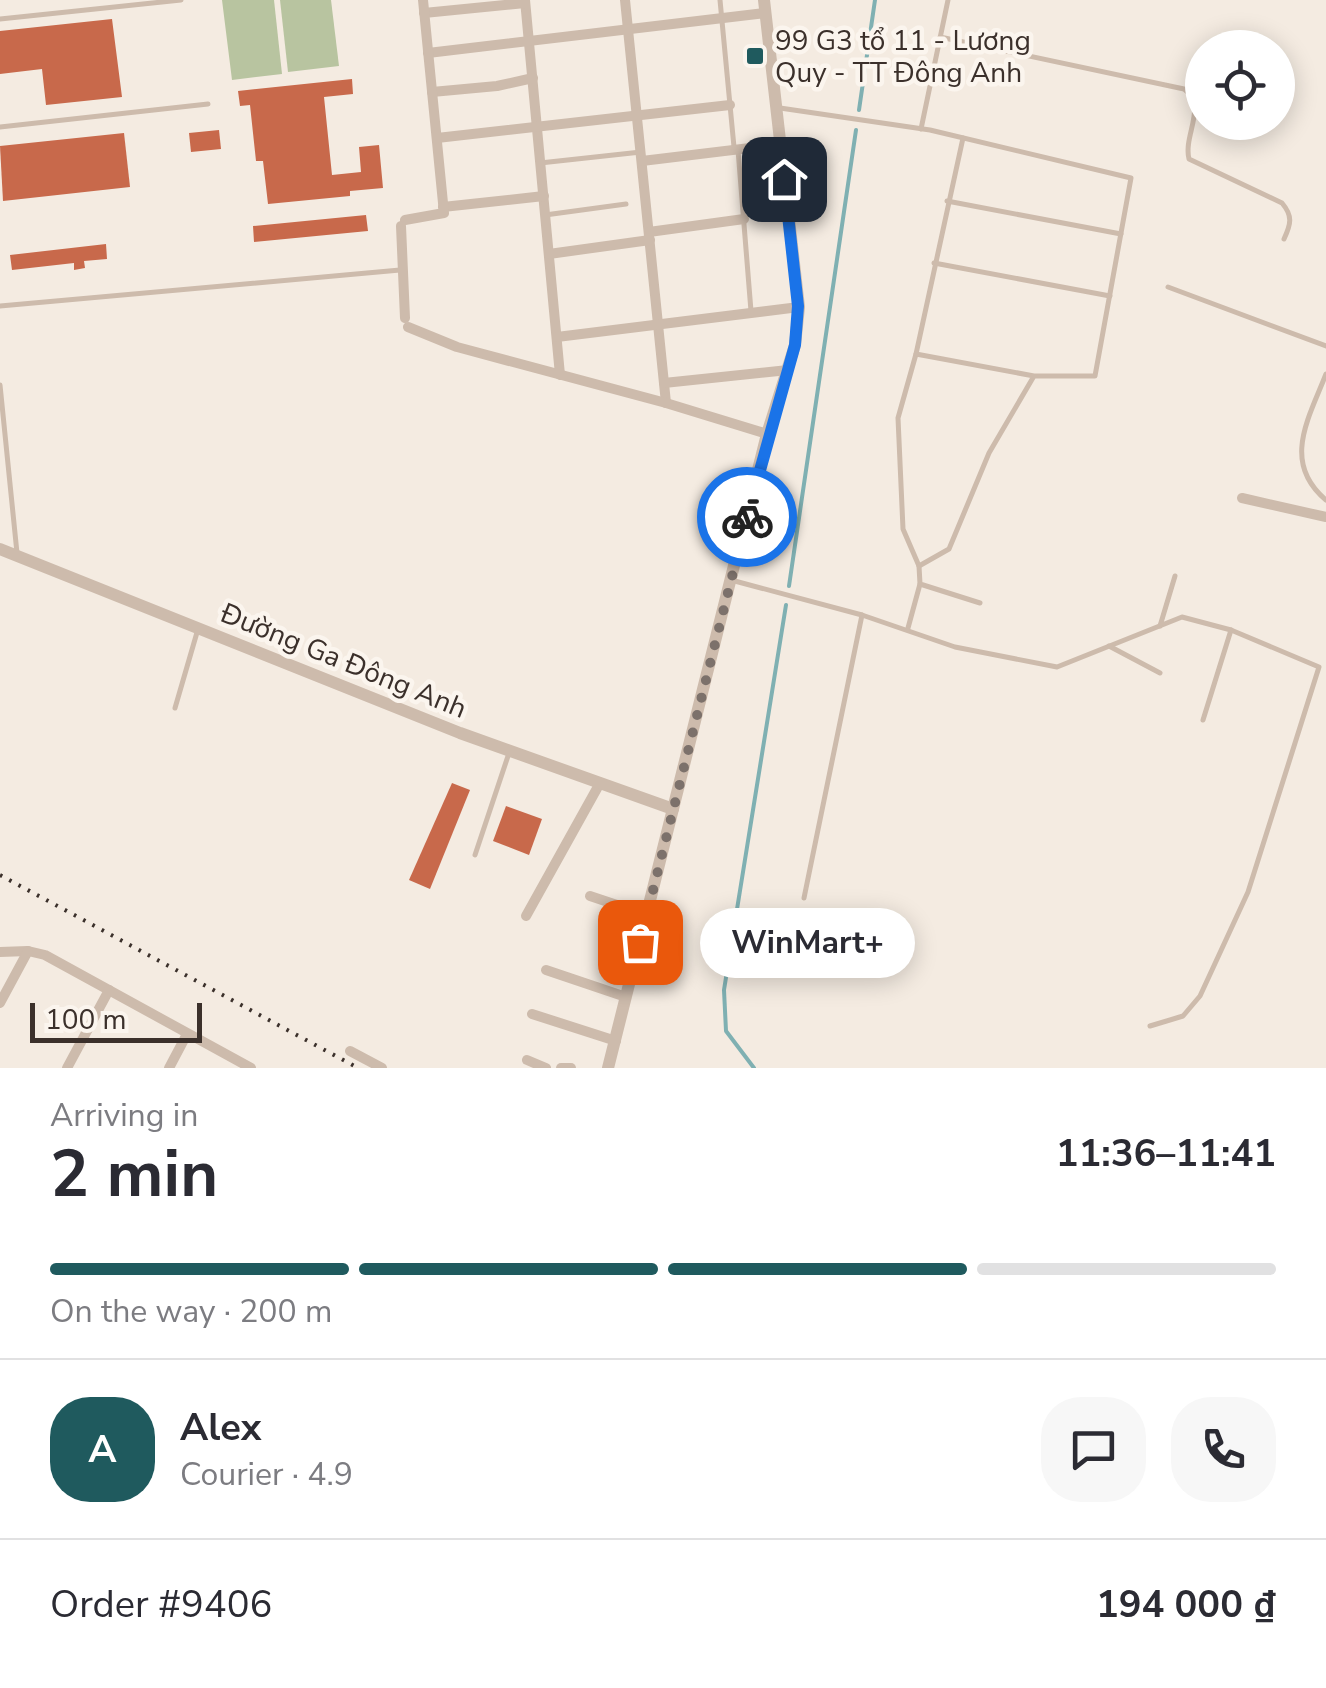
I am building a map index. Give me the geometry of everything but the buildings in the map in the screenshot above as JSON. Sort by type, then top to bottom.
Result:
[{"type":"street","points":[[625,0],[666,402]]},
{"type":"street","points":[[560,374],[525,1],[424,6],[444,212],[403,223],[406,322],[457,347],[666,402],[768,434]]},
{"type":"street","points":[[428,52],[722,18],[765,7],[798,306],[788,370],[730,580],[611,1067]]},
{"type":"street","points":[[432,92],[498,86],[533,78]]},
{"type":"street","points":[[436,138],[730,105]]},
{"type":"street","points":[[641,157],[782,144]]},
{"type":"street","points":[[443,207],[544,196]]},
{"type":"street","points":[[549,254],[744,220]]},
{"type":"street","points":[[557,337],[798,306]]},
{"type":"street","points":[[664,383],[788,370]]},
{"type":"street","points":[[1242,498],[1326,517]]},
{"type":"street","name":"Đường Ga Đông Anh","points":[[0,549],[510,751],[672,809]]},
{"type":"street","points":[[526,916],[600,783]]},
{"type":"street","points":[[590,896],[646,915]]},
{"type":"street","points":[[0,1003],[28,951]]},
{"type":"street","points":[[0,952],[44,955],[251,1068]]},
{"type":"street","points":[[546,970],[626,997]]},
{"type":"street","points":[[68,1068],[109,990]]},
{"type":"street","points":[[532,1014],[616,1042]]},
{"type":"street","points":[[170,1068],[187,1034]]},
{"type":"street","points":[[350,1051],[382,1068]]},
{"type":"street","points":[[528,1060],[546,1068]]},
{"type":"street","points":[[561,1068],[571,1068]]},
{"type":"lane","points":[[0,19],[180,0]]},
{"type":"lane","points":[[720,0],[751,312]]},
{"type":"lane","points":[[921,129],[948,0]]},
{"type":"lane","points":[[940,37],[1184,89],[1193,95],[1196,105],[1186,147],[1189,159],[1282,203],[1290,212],[1284,240]]},
{"type":"lane","points":[[0,127],[208,104]]},
{"type":"lane","points":[[776,108],[921,129],[1131,178],[1095,376],[1034,376],[916,354]]},
{"type":"lane","points":[[908,628],[920,584],[919,566],[904,529],[898,418],[916,354],[962,138]]},
{"type":"lane","points":[[540,163],[641,157]]},
{"type":"lane","points":[[947,200],[1121,234]]},
{"type":"lane","points":[[546,215],[626,204]]},
{"type":"lane","points":[[934,263],[1110,296]]},
{"type":"lane","points":[[0,306],[402,270]]},
{"type":"lane","points":[[1168,286],[1326,346]]},
{"type":"lane","points":[[1326,374],[1306,417],[1300,464],[1315,491],[1326,500]]},
{"type":"lane","points":[[919,566],[949,549],[989,452],[1034,376]]},
{"type":"lane","points":[[0,384],[18,556]]},
{"type":"lane","points":[[1160,626],[1175,576]]},
{"type":"lane","points":[[730,580],[862,614],[955,647],[1058,667],[1182,617],[1231,630],[1315,664],[1320,672],[1248,892],[1200,996],[1183,1016],[1150,1026]]},
{"type":"lane","points":[[920,584],[980,603]]},
{"type":"lane","points":[[804,898],[862,614]]},
{"type":"lane","points":[[175,708],[198,629]]},
{"type":"lane","points":[[1203,720],[1231,630]]},
{"type":"lane","points":[[1109,646],[1160,673]]},
{"type":"lane","points":[[475,855],[510,751]]},
{"type":"green space","points":[[222,0],[274,0],[282,74],[232,80]]},
{"type":"green space","points":[[280,0],[331,0],[339,66],[288,72]]},
{"type":"waterway","points":[[859,110],[875,0]]},
{"type":"waterway","points":[[789,586],[856,130]]},
{"type":"waterway","points":[[754,1068],[726,1031],[724,990],[786,605]]},
{"type":"railway","points":[[0,875],[358,1068]]},
{"type":"way so far","points":[[640,942],[747,517]]},
{"type":"place","name":"99 G3 tổ 11 - Lương Quy - TT Đông Anh","points":[[755,56]]},
{"type":"place","name":"WinMart+","points":[[640,942]]},
{"type":"route","points":[[747,517],[795,345],[798,306],[784,179]]}]
